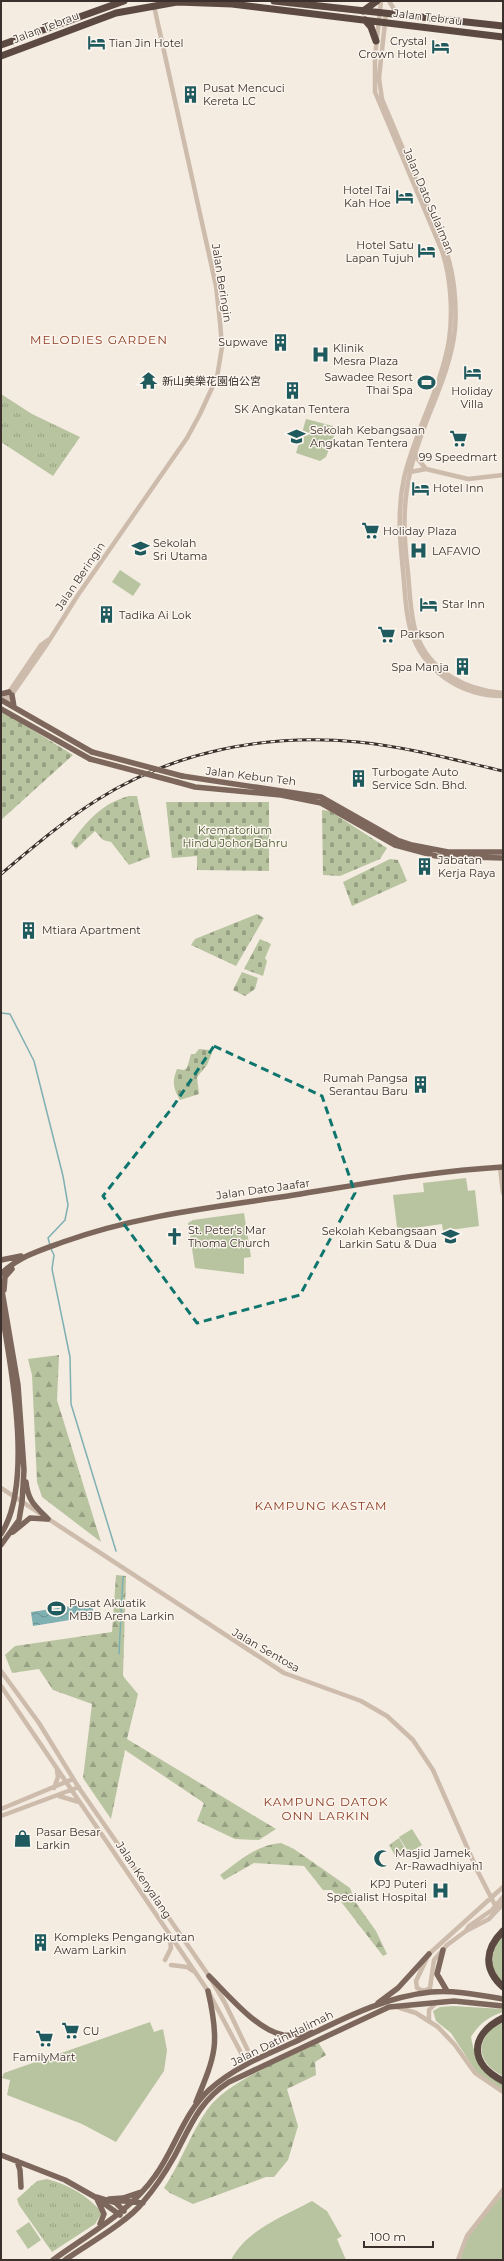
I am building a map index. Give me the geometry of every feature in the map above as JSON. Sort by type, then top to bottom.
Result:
[{"type":"highway","name":"Jalan Tebrau","points":[[1,45],[124,1]]},
{"type":"highway","name":"Jalan Tebrau","points":[[274,1],[503,26]]},
{"type":"highway","points":[[362,11],[377,1]]},
{"type":"highway","name":"Jalan Tebrau","points":[[1,56],[116,13],[177,2],[220,3],[503,37]]},
{"type":"highway","points":[[365,20],[372,27],[376,40]]},
{"type":"highway","points":[[503,1931],[490,1947],[488,1958],[492,1975],[503,1987]]},
{"type":"highway","points":[[503,2018],[482,2033],[478,2040],[477,2050],[483,2066],[503,2081]]},
{"type":"main road","points":[[1,694],[11,693],[14,707]]},
{"type":"main road","name":"Jalan Kebun Teh","points":[[3,703],[14,707],[92,752],[182,776],[321,797],[397,840],[412,845],[448,852],[503,852]]},
{"type":"main road","name":"Jalan Kebun Teh","points":[[3,703],[17,717],[90,759],[195,787],[293,797],[320,803],[395,845],[436,856],[503,858]]},
{"type":"main road","name":"Jalan Dato Jaafar","points":[[2,1274],[12,1263],[28,1255],[118,1224],[186,1210],[400,1179],[501,1167]]},
{"type":"main road","points":[[1,1255],[28,1255]]},
{"type":"main road","points":[[28,1255],[8,1272],[5,1277],[3,1308],[18,1385],[24,1470],[28,1495],[48,1519]]},
{"type":"main road","name":"Jalan Dato Jaafar","points":[[1,1260],[28,1255]]},
{"type":"main road","points":[[1,1266],[2,1274]]},
{"type":"main road","points":[[1,1285],[13,1392],[18,1459],[16,1498],[10,1519],[1,1534]]},
{"type":"main road","points":[[9,1536],[18,1520],[22,1502],[24,1470]]},
{"type":"main road","points":[[1,1545],[30,1518],[48,1519]]},
{"type":"main road","points":[[443,1950],[437,1974],[447,1991]]},
{"type":"main road","points":[[369,2008],[398,1988],[429,1954]]},
{"type":"main road","points":[[209,1976],[250,2016],[277,2033],[295,2035],[324,2028]]},
{"type":"main road","points":[[193,2109],[210,2069],[215,2049],[215,2023],[208,1991]]},
{"type":"main road","name":"Jalan Datin Halimah","points":[[53,2260],[120,2211],[137,2203],[167,2157],[177,2135],[193,2109],[213,2086],[251,2064],[324,2028],[396,1998],[447,1991],[503,1999]]},
{"type":"main road","name":"Jalan Datin Halimah","points":[[65,2260],[126,2218],[137,2203],[166,2171],[183,2136],[203,2104],[215,2092],[235,2079],[394,2006],[441,2002],[473,2002],[503,2006]]},
{"type":"main road","points":[[235,2079],[251,2064],[285,2052],[292,2052]]},
{"type":"main road","points":[[1,2155],[52,2174],[120,2211]]},
{"type":"main road","points":[[17,2161],[20,2170],[20,2187]]},
{"type":"main road","points":[[109,2199],[143,2192]]},
{"type":"main road","points":[[95,2197],[137,2203]]},
{"type":"main road","points":[[95,2197],[104,2214],[99,2226]]},
{"type":"main road","points":[[109,2199],[126,2218]]},
{"type":"street","name":"Jalan Dato Sulaiman","points":[[381,1],[383,13],[379,78],[382,99],[446,251],[454,300],[455,328],[452,345],[442,383],[410,472],[404,515],[405,546],[413,622],[420,642],[437,666],[459,682],[479,690],[503,693]]},
{"type":"street","points":[[390,2],[397,14]]},
{"type":"street","name":"Jalan Beringin","points":[[3,703],[11,693],[41,645],[49,639],[186,438],[200,414],[217,377],[222,347],[216,286],[154,6]]},
{"type":"street","name":"Jalan Dato Sulaiman","points":[[382,22],[376,40],[373,77],[377,100],[442,250],[446,268],[450,311],[446,351],[412,450],[401,494],[400,541],[408,620],[418,648],[429,663],[443,677],[467,690],[503,696]]},
{"type":"street","points":[[416,454],[416,458],[426,469]]},
{"type":"street","points":[[410,472],[426,469],[468,479],[503,475]]},
{"type":"street","points":[[501,1167],[503,1193]]},
{"type":"street","name":"Jalan Sentosa","points":[[1,1488],[284,1673],[361,1700],[387,1716],[413,1740],[433,1770],[496,1905]]},
{"type":"street","name":"Jalan Kenyalang","points":[[1,1671],[39,1723],[79,1787],[209,1976],[225,2003],[251,2064]]},
{"type":"street","name":"Jalan Kenyalang","points":[[1,1686],[71,1791],[169,1932],[208,1991],[251,2064]]},
{"type":"street","points":[[54,1788],[58,1777],[57,1768]]},
{"type":"street","points":[[1,1809],[54,1788],[73,1778]]},
{"type":"street","points":[[1,1816],[79,1787]]},
{"type":"street","points":[[58,1796],[80,1803]]},
{"type":"street","points":[[110,1846],[117,1841]]},
{"type":"street","points":[[503,1887],[492,1899],[429,1954],[416,1983],[417,1988],[423,1991],[428,1990],[432,1986],[432,1966],[443,1950],[466,1931],[489,1919],[503,1904]]},
{"type":"street","points":[[466,1931],[469,1926],[496,1905],[503,1897]]},
{"type":"street","points":[[165,1960],[171,1948],[169,1932]]},
{"type":"street","points":[[171,1965],[187,1967],[196,1973]]},
{"type":"street","points":[[429,2020],[430,2009],[435,2004],[441,2002]]},
{"type":"street","points":[[394,2006],[416,2013],[429,2020],[446,2034],[475,2073],[503,2092]]},
{"type":"street","points":[[458,2260],[467,2236],[503,2190]]},
{"type":"highlighted area","points":[[214,1046],[322,1096],[355,1193],[300,1295],[197,1323],[103,1196],[172,1108]]},
{"type":"green space","points":[[1,394],[32,414],[80,437],[53,476],[1,442]]},
{"type":"green space","points":[[306,419],[333,426],[336,431],[326,457],[320,461],[296,453]]},
{"type":"green space","points":[[120,570],[141,584],[133,596],[112,582]]},
{"type":"green space","points":[[1,710],[73,755],[1,820]]},
{"type":"green space","points":[[129,796],[137,796],[150,857],[129,865],[111,842],[103,840],[95,831],[76,849],[71,843],[96,814],[111,803]]},
{"type":"green space","name":"Krematorium Hindu Johor Bahru","points":[[166,802],[269,802],[269,871],[197,870],[197,856],[172,858]]},
{"type":"green space","points":[[322,810],[330,811],[387,848],[380,859],[340,876],[323,875]]},
{"type":"green space","points":[[390,859],[398,860],[407,881],[352,906],[343,882]]},
{"type":"green space","points":[[257,914],[264,918],[236,966],[191,945],[195,939]]},
{"type":"green space","points":[[260,939],[271,944],[265,958],[267,961],[263,976],[244,969]]},
{"type":"green space","points":[[242,972],[258,978],[255,989],[245,996],[233,990]]},
{"type":"green space","points":[[199,1049],[209,1050],[212,1053],[207,1065],[197,1077],[199,1094],[180,1100],[174,1085],[174,1078],[177,1069],[184,1070],[187,1068],[191,1054],[195,1054]]},
{"type":"green space","points":[[466,1178],[468,1191],[475,1190],[479,1226],[443,1231],[442,1224],[414,1228],[415,1233],[398,1235],[393,1195],[424,1192],[423,1183]]},
{"type":"green space","points":[[244,1213],[251,1257],[244,1258],[244,1274],[195,1268],[188,1223],[193,1220]]},
{"type":"green space","points":[[59,1355],[57,1400],[101,1542],[42,1497],[37,1482],[32,1375],[28,1359]]},
{"type":"green space","points":[[116,1575],[126,1576],[123,1676],[138,1694],[127,1739],[276,1829],[259,1840],[235,1839],[197,1821],[204,1803],[125,1750],[111,1819],[83,1778],[92,1704],[53,1690],[39,1669],[12,1673],[5,1655],[15,1646],[112,1632]]},
{"type":"green space","points":[[412,1829],[422,1845],[409,1853],[399,1837]]},
{"type":"green space","points":[[399,1838],[407,1852],[397,1859],[389,1845]]},
{"type":"green space","points":[[281,1843],[294,1849],[350,1888],[356,1903],[376,1931],[387,1954],[383,1956],[332,1890],[323,1890],[304,1866],[254,1863],[224,1880],[220,1875],[248,1854],[272,1844]]},
{"type":"green space","points":[[503,1932],[503,1982],[494,1971],[492,1958]]},
{"type":"green space","points":[[453,2006],[503,2009],[503,2012],[488,2019],[477,2028],[471,2037],[478,2059],[490,2074],[503,2083],[503,2091],[477,2073],[451,2033],[436,2021],[433,2011],[440,2007]]},
{"type":"green space","points":[[503,2020],[503,2076],[493,2070],[487,2063],[483,2056],[482,2048],[483,2041],[487,2033]]},
{"type":"green space","points":[[150,2022],[154,2032],[163,2029],[167,2050],[164,2071],[116,2142],[82,2124],[7,2095],[10,2080],[2,2078],[4,2073]]},
{"type":"green space","points":[[318,2042],[326,2055],[315,2062],[316,2075],[287,2089],[298,2126],[288,2160],[274,2177],[266,2177],[193,2204],[170,2193],[164,2188],[201,2119],[216,2100],[242,2080]]},
{"type":"green space","points":[[47,2179],[70,2187],[91,2201],[102,2213],[95,2224],[52,2252],[19,2205],[17,2199],[37,2181]]},
{"type":"green space","points":[[503,2194],[503,2260],[461,2260],[466,2241],[471,2232]]},
{"type":"green space","points":[[312,2201],[327,2211],[342,2236],[337,2239],[346,2260],[231,2260],[246,2240],[256,2232]]},
{"type":"green space","points":[[29,2222],[41,2240],[28,2249],[16,2231]]},
{"type":"water","points":[[92,1603],[94,1616],[33,1626],[31,1612]]},
{"type":"waterway","points":[[1,1013],[10,1014],[34,1061],[63,1176],[68,1205],[65,1220],[48,1238],[50,1245]]},
{"type":"waterway","points":[[51,1249],[54,1255],[52,1269],[70,1357],[71,1404],[116,1551]]},
{"type":"waterway","points":[[119,1654],[123,1577]]},
{"type":"railway","points":[[1,874],[72,817],[97,800],[127,783],[158,769],[223,749],[256,743],[290,740],[358,742],[413,750],[503,771]]},
{"type":"place","name":"Tian Jin Hotel","points":[[96,43]]},
{"type":"place","name":"Crystal Crown Hotel","points":[[440,47]]},
{"type":"place","name":"Pusat Mencuci Kereta LC","points":[[190,94]]},
{"type":"place","name":"Hotel Tai Kah Hoe","points":[[404,196]]},
{"type":"place","name":"Hotel Satu Lapan Tujuh","points":[[427,251]]},
{"type":"place","name":"Supwave","points":[[281,342]]},
{"type":"place","name":"Klinik Mesra Plaza","points":[[320,354]]},
{"type":"place","name":"Holiday Villa","points":[[472,373]]},
{"type":"place","name":"新山美樂花園伯公宮","points":[[149,381]]},
{"type":"place","name":"Sawadee Resort Thai Spa","points":[[426,383]]},
{"type":"place","name":"SK Angkatan Tentera","points":[[292,391]]},
{"type":"place","name":"Sekolah Kebangsaan Angkatan Tentera","points":[[297,436]]},
{"type":"place","name":"99 Speedmart","points":[[458,439]]},
{"type":"place","name":"Hotel Inn","points":[[420,488]]},
{"type":"place","name":"Holiday Plaza","points":[[370,531]]},
{"type":"place","name":"Sekolah Sri Utama","points":[[140,549]]},
{"type":"place","name":"LAFAVIO","points":[[419,551]]},
{"type":"place","name":"Star Inn","points":[[429,604]]},
{"type":"place","name":"Tadika Ai Lok","points":[[106,615]]},
{"type":"place","name":"Parkson","points":[[387,634]]},
{"type":"place","name":"Spa Manja","points":[[462,667]]},
{"type":"place","name":"Turbogate Auto Service Sdn. Bhd.","points":[[359,778]]},
{"type":"place","name":"Jabatan Kerja Raya","points":[[425,866]]},
{"type":"place","name":"Mtiara Apartment","points":[[29,930]]},
{"type":"place","name":"Rumah Pangsa Serantau Baru","points":[[421,1084]]},
{"type":"place","name":"St. Peter's Mar Thoma Church","points":[[175,1236]]},
{"type":"place","name":"Sekolah Kebangsaan Larkin Satu & Dua","points":[[450,1237]]},
{"type":"place","name":"Pusat Akuatik MBJB Arena Larkin","points":[[56,1609]]},
{"type":"place","name":"Pasar Besar Larkin","points":[[23,1838]]},
{"type":"place","name":"Masjid Jamek Ar-Rawadhiyah1","points":[[382,1859]]},
{"type":"place","name":"KPJ Puteri Specialist Hospital","points":[[440,1890]]},
{"type":"place","name":"Kompleks Pengangkutan Awam Larkin","points":[[41,1943]]},
{"type":"place","name":"CU","points":[[70,2031]]},
{"type":"place","name":"FamilyMart","points":[[44,2039]]},
{"type":"district","name":"MELODIES GARDEN","points":[[99,339]]},
{"type":"district","name":"KAMPUNG KASTAM","points":[[321,1505]]},
{"type":"district","name":"KAMPUNG DATOK ONN LARKIN","points":[[326,1808]]}]
